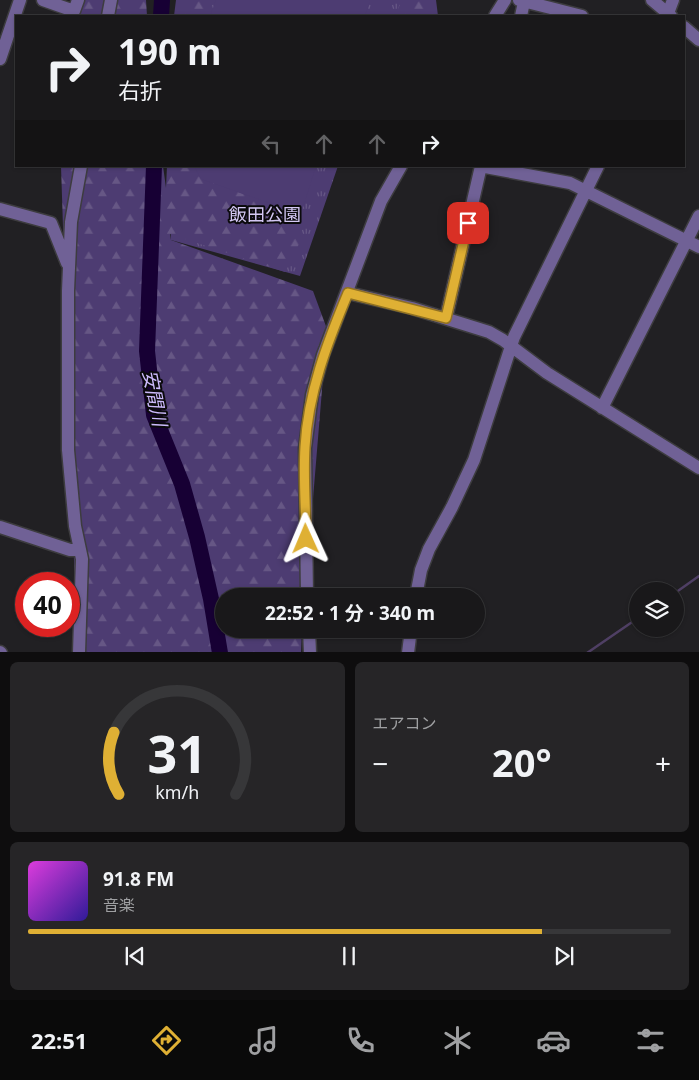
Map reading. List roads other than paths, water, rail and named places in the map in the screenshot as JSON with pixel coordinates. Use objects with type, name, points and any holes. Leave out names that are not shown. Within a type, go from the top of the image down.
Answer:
[{"type":"street","points":[[0,59],[20,0]]},
{"type":"street","points":[[43,0],[74,11],[78,0]]},
{"type":"street","points":[[108,15],[111,0]]},
{"type":"street","points":[[496,15],[505,0]]},
{"type":"street","points":[[652,0],[669,15],[673,0]]},
{"type":"street","points":[[521,15],[522,1],[578,15]]},
{"type":"street","points":[[685,28],[699,40]]},
{"type":"street","points":[[79,652],[82,559],[75,526],[68,450],[68,268],[71,222],[81,167]]},
{"type":"street","points":[[307,588],[305,448],[312,395],[323,356],[381,201],[400,167]]},
{"type":"street","points":[[446,318],[480,167]]},
{"type":"street","points":[[485,167],[570,183],[699,247]]},
{"type":"street","points":[[418,588],[421,570],[429,549],[452,507],[474,460],[510,346],[598,167]]},
{"type":"street","points":[[0,209],[51,223],[68,268]]},
{"type":"street","points":[[602,408],[699,216]]},
{"type":"street","points":[[348,293],[446,318],[489,332],[547,373],[699,467]]},
{"type":"street","points":[[0,527],[70,550],[80,550]]},
{"type":"street","points":[[309,638],[310,652]]},
{"type":"street","points":[[408,652],[410,638]]},
{"type":"waterway","name":"安間川","points":[[161,15],[162,0]]},
{"type":"waterway","name":"安間川","points":[[154,167],[147,351],[154,415],[182,484],[197,537],[211,599],[220,652]]},
{"type":"waterway","points":[[684,587],[699,576]]},
{"type":"waterway","points":[[588,652],[629,624]]},
{"type":"park label","name":"飯田公園","points":[[265,215]]}]
